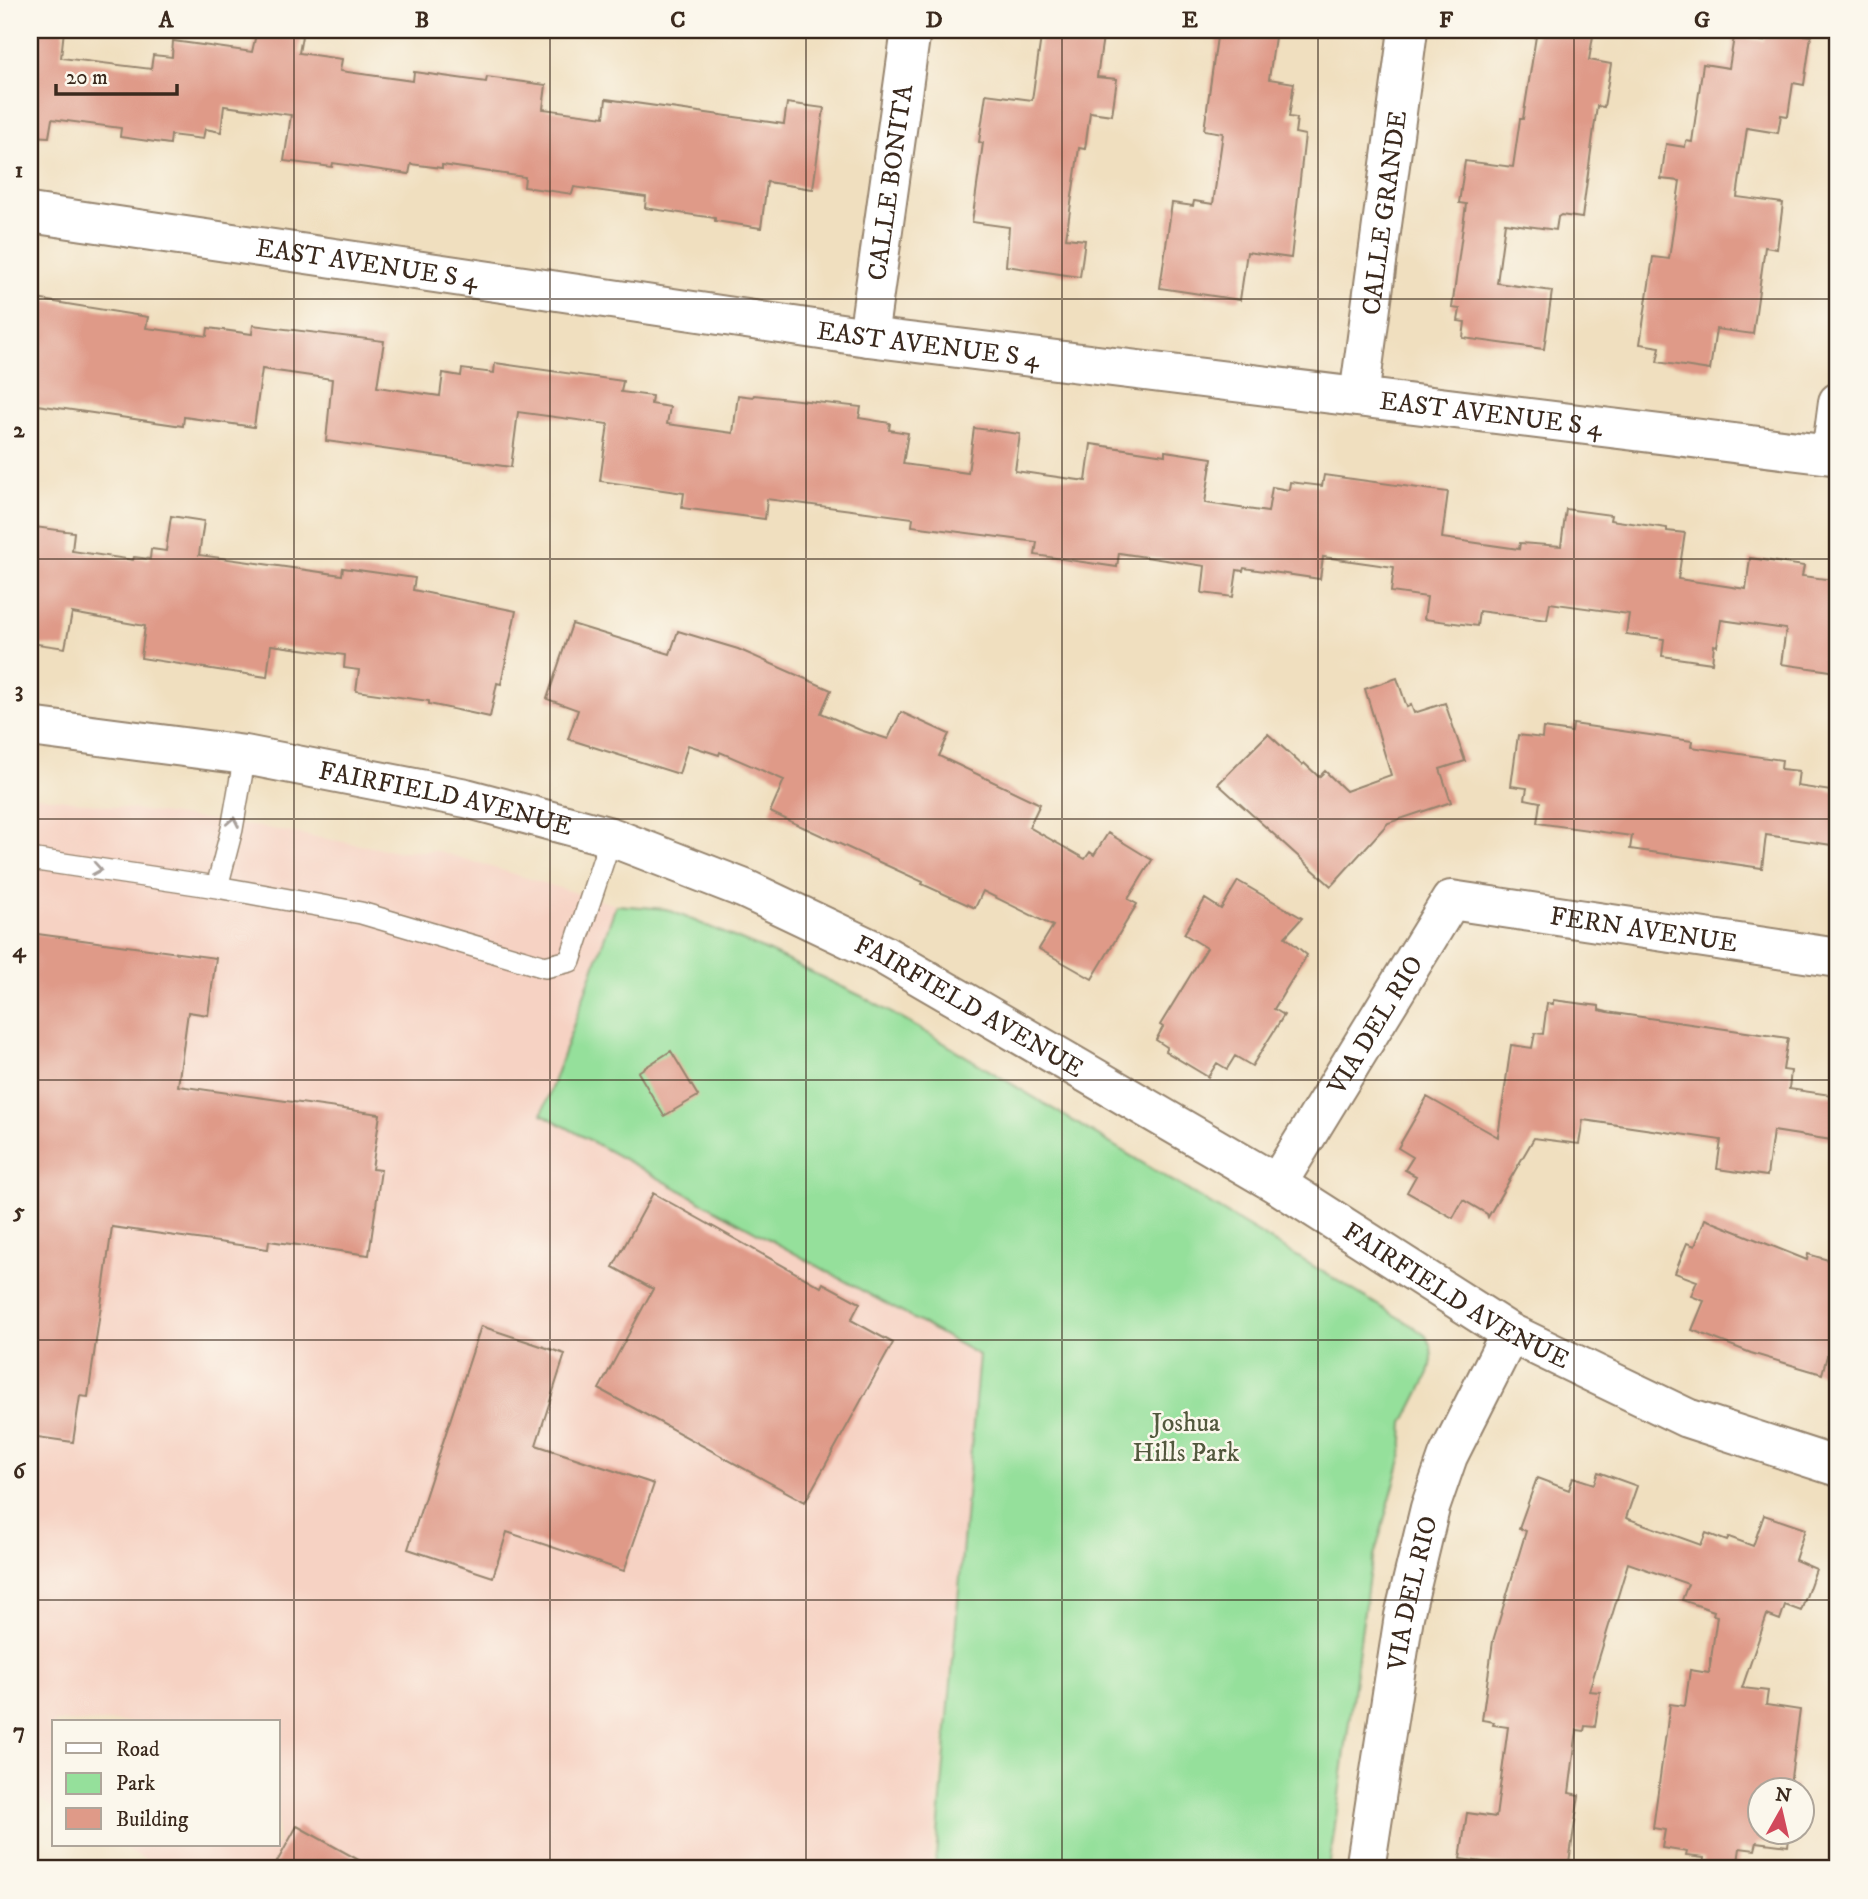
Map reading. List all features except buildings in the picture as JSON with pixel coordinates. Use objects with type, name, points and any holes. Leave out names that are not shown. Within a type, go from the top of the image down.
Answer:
[{"type":"street","name":"CALLE BONITA","points":[[868,337],[911,30]]},
{"type":"street","name":"CALLE GRANDE","points":[[1359,397],[1408,30]]},
{"type":"street","name":"EAST AVENUE S 4","points":[[30,213],[868,337],[1831,455],[1838,402]]},
{"type":"street","name":"FAIRFIELD AVENUE","points":[[30,727],[244,755],[466,798],[611,837],[744,889],[882,954],[1277,1185],[1510,1333],[1686,1418],[1838,1467]]},
{"type":"street","name":"VIA DEL RIO","points":[[1277,1185],[1451,900]]},
{"type":"street","name":"FERN AVENUE","points":[[1451,900],[1838,958]]},
{"type":"street","name":"VIA DEL RIO","points":[[1365,1869],[1404,1616],[1430,1508],[1448,1456],[1510,1333]]},
{"type":"lane","points":[[217,887],[232,829],[244,755]]},
{"type":"lane","points":[[30,859],[217,887],[361,913],[545,967],[570,961],[611,837]]},
{"type":"shaded area","points":[[30,795],[266,828],[394,851],[438,851],[616,905],[542,1114],[980,1355],[931,1869],[163,1869],[121,1846],[280,1846],[280,1720],[52,1720],[52,1807],[30,1794]]},
{"type":"green space","name":"Joshua Hills Park","points":[[616,905],[666,909],[765,950],[861,996],[929,1034],[1426,1336],[1431,1347],[1429,1374],[1404,1423],[1402,1456],[1369,1575],[1329,1869],[935,1869],[979,1355],[542,1114]]}]
